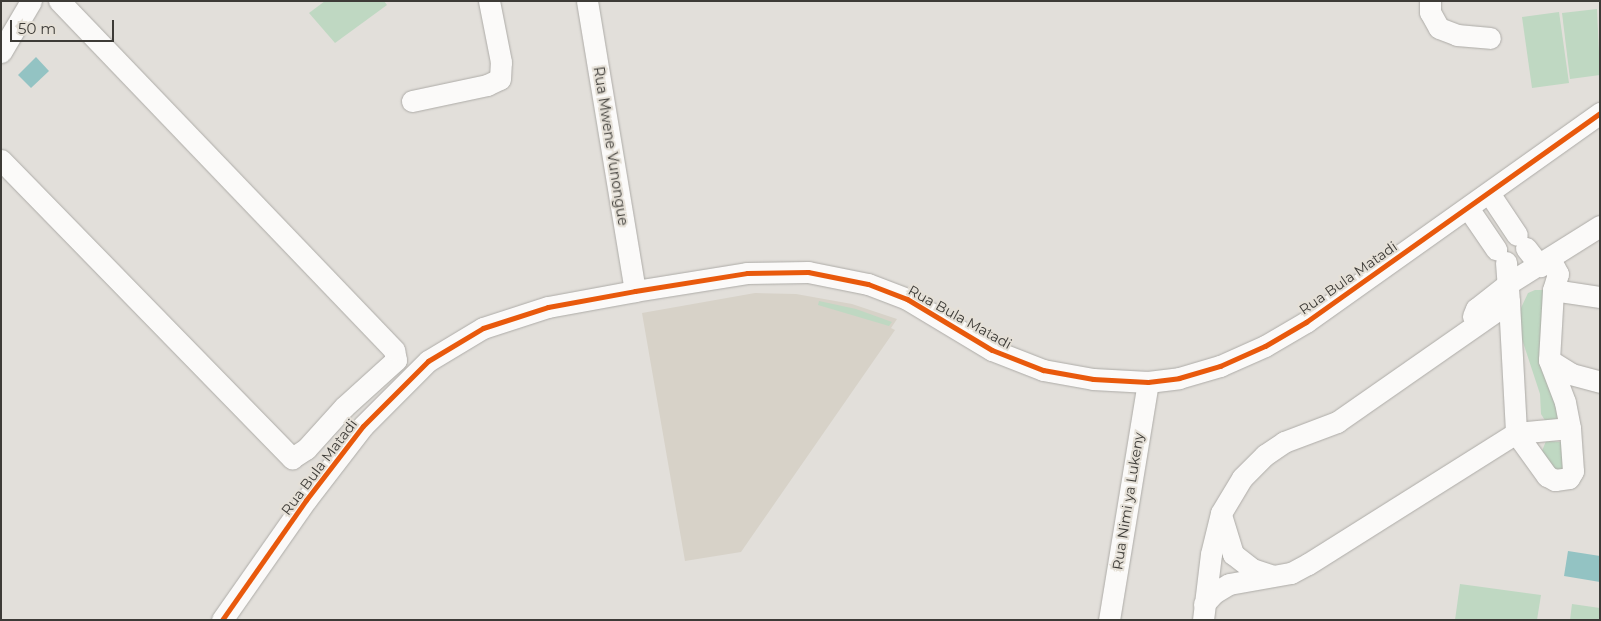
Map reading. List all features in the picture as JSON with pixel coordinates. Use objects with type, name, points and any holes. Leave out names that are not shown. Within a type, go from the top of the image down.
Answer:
[{"type":"street","points":[[1,52],[31,1]]},
{"type":"street","points":[[1,160],[288,456],[299,455],[348,404],[393,364],[397,355],[394,350],[59,1]]},
{"type":"street","points":[[412,101],[487,85],[500,79],[501,62],[489,1]]},
{"type":"street","name":"Rua Mwene Vunongue","points":[[587,1],[635,290]]},
{"type":"street","points":[[1430,1],[1430,12],[1439,28],[1457,35],[1490,38]]},
{"type":"street","name":"Rua Bula Matadi","points":[[222,620],[306,500],[367,422],[428,361],[483,328],[548,307],[635,290],[746,273],[808,272],[868,284],[907,299],[992,350],[1043,370],[1093,379],[1148,382],[1180,378],[1220,366],[1265,346],[1306,322],[1600,113]]},
{"type":"street","points":[[1468,208],[1501,256],[1509,293],[1516,433],[1547,476],[1555,480],[1569,478],[1573,471],[1570,428],[1565,402],[1550,360],[1554,290],[1558,274],[1522,241],[1489,193]]},
{"type":"street","points":[[1204,612],[1221,514],[1242,478],[1265,455],[1284,442],[1337,422],[1476,326],[1473,312],[1509,293],[1545,262],[1600,226]]},
{"type":"street","points":[[1554,290],[1600,297]]},
{"type":"street","points":[[1550,360],[1593,381],[1570,428]]},
{"type":"street","name":"Rua Nimi ya Lukeny","points":[[1109,620],[1148,382]]},
{"type":"street","points":[[348,404],[367,422]]},
{"type":"street","points":[[1204,612],[1214,592],[1230,584],[1291,573],[1516,433],[1570,428]]},
{"type":"street","points":[[1221,514],[1225,537],[1233,554],[1252,569],[1274,575]]},
{"type":"shaded area","points":[[755,293],[796,294],[852,304],[897,319],[891,328],[895,330],[741,552],[685,561],[642,313]]},
{"type":"green space","points":[[325,1],[384,1],[387,5],[335,43],[309,13]]},
{"type":"green space","points":[[1597,9],[1600,75],[1570,79],[1562,13]]},
{"type":"green space","points":[[1559,12],[1569,83],[1532,88],[1522,17]]},
{"type":"green space","points":[[1535,290],[1543,290],[1551,315],[1573,413],[1546,422],[1541,414],[1540,394],[1519,330],[1520,310],[1528,293]]},
{"type":"green space","points":[[819,301],[856,309],[892,322],[889,326],[818,305]]},
{"type":"green space","points":[[1546,441],[1562,442],[1569,470],[1559,474],[1542,451]]},
{"type":"green space","points":[[1460,584],[1541,595],[1537,620],[1455,620]]},
{"type":"green space","points":[[1572,604],[1600,608],[1600,620],[1570,620]]},
{"type":"water","points":[[36,57],[49,71],[31,88],[18,75]]},
{"type":"water","points":[[1568,551],[1600,556],[1600,582],[1564,576]]},
{"type":"cycle path","points":[[222,620],[306,500],[363,426],[428,361],[483,328],[548,307],[635,291],[747,273],[808,272],[868,284],[907,299],[992,350],[1043,370],[1093,379],[1148,382],[1179,378],[1220,366],[1265,346],[1306,322],[1600,113]]}]
